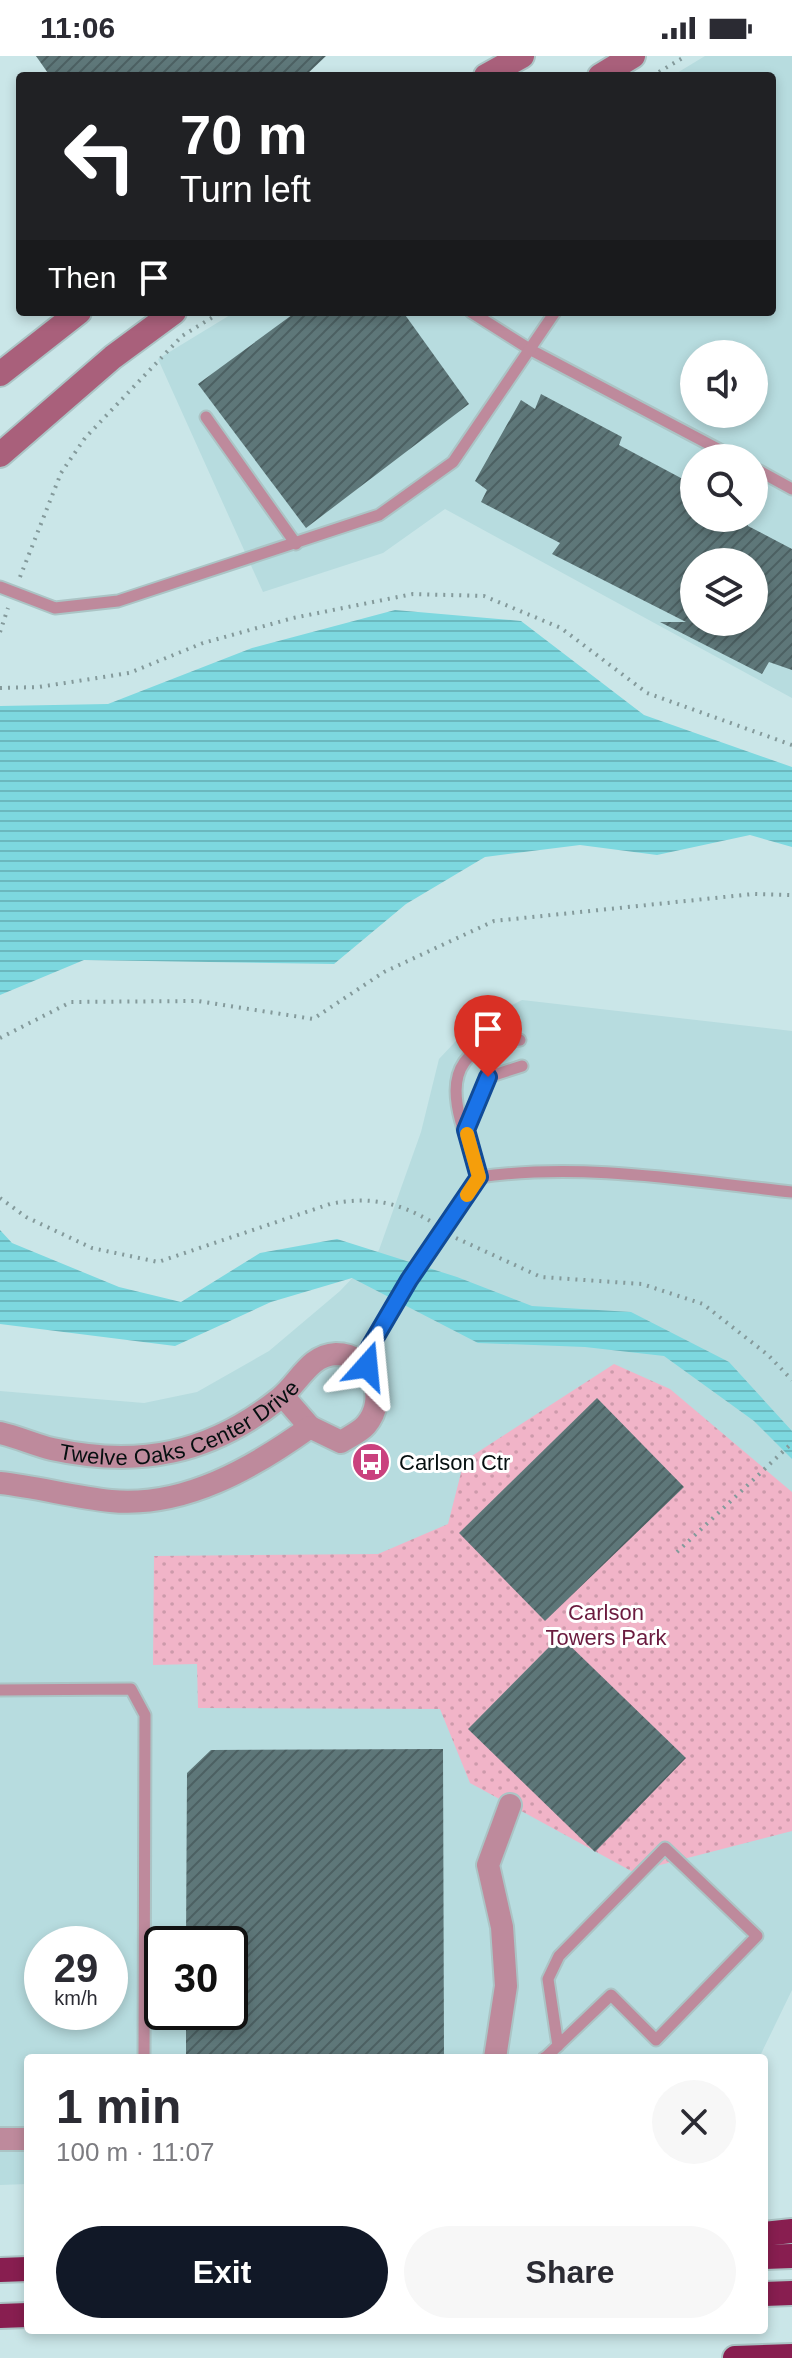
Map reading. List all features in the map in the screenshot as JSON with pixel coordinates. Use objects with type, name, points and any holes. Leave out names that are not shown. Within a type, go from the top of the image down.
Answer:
[{"type":"highway","points":[[768,2234],[792,2231]]},
{"type":"highway","points":[[768,2257],[792,2256]]},
{"type":"highway","points":[[0,2270],[24,2269]]},
{"type":"highway","points":[[768,2294],[792,2293]]},
{"type":"highway","points":[[0,2316],[24,2315]]},
{"type":"highway","points":[[735,2358],[792,2356]]},
{"type":"main road","points":[[493,72],[522,56]]},
{"type":"main road","points":[[607,72],[633,56]]},
{"type":"main road","points":[[0,374],[74,316]]},
{"type":"main road","points":[[0,455],[104,365],[169,316]]},
{"type":"street","name":"Twelve Oaks Center Drive","points":[[0,1433],[100,1457],[141,1458],[181,1451],[218,1437],[283,1396],[312,1362],[333,1354],[352,1356],[361,1362]]},
{"type":"street","points":[[283,1396],[310,1427],[341,1442],[366,1425],[376,1407],[375,1384],[367,1366],[361,1362]]},
{"type":"street","name":"Twelve Oaks Center Drive","points":[[0,1483],[114,1502],[159,1497],[210,1486],[263,1460],[310,1427]]},
{"type":"street","points":[[496,2054],[506,1986],[502,1927],[488,1865],[510,1805]]},
{"type":"street","points":[[0,2139],[24,2139]]},
{"type":"lane","points":[[477,316],[531,350],[709,444]]},
{"type":"lane","points":[[0,587],[55,608],[118,601],[379,515],[453,462],[552,316]]},
{"type":"lane","points":[[206,417],[296,544]]},
{"type":"lane","points":[[768,476],[792,489]]},
{"type":"lane","points":[[479,1177],[456,1104],[454,1085],[459,1069],[489,1044],[520,1040]]},
{"type":"lane","points":[[466,1130],[488,1077],[522,1066]]},
{"type":"lane","points":[[361,1362],[479,1177],[512,1172],[634,1174],[792,1192]]},
{"type":"lane","points":[[0,1690],[131,1689],[145,1715],[144,2054]]},
{"type":"lane","points":[[549,2054],[558,2046],[611,1995],[656,2040],[757,1936],[665,1848],[559,1956],[548,1979],[558,2046]]},
{"type":"path","points":[[659,72],[686,56]]},
{"type":"path","points":[[0,632],[61,473],[85,438],[182,336],[214,316]]},
{"type":"path","points":[[0,688],[39,687],[129,673],[203,643],[293,618],[413,594],[484,596],[561,628],[647,693],[792,745]]},
{"type":"path","points":[[0,1038],[71,1002],[198,1001],[313,1019],[384,972],[494,921],[753,894],[792,895]]},
{"type":"path","points":[[677,1552],[792,1443]]},
{"type":"shaded area","points":[[705,56],[792,56],[792,698],[445,509],[383,553],[263,592],[158,359],[228,316],[776,316],[776,72],[679,72]]},
{"type":"shaded area","points":[[522,1000],[792,1031],[792,1990],[761,2054],[24,2054],[24,2184],[0,2185],[0,1391],[144,1403],[197,1392],[269,1351],[340,1291],[379,1250],[421,1132],[439,1059],[470,1026]]},
{"type":"green space","name":"Carlson Towers Park","points":[[614,1364],[670,1389],[792,1492],[792,1831],[633,1872],[470,1783],[440,1709],[198,1708],[197,1664],[153,1665],[154,1556],[378,1554],[448,1524],[464,1461]]},
{"type":"water","points":[[395,610],[521,621],[644,715],[792,767],[792,847],[750,835],[657,855],[580,845],[485,857],[406,904],[334,964],[84,960],[0,995],[0,706],[108,704],[252,648]]},
{"type":"water","points":[[0,1230],[12,1243],[119,1287],[181,1302],[260,1253],[337,1239],[457,1277],[532,1306],[631,1312],[729,1362],[792,1431],[792,1459],[754,1421],[664,1356],[585,1347],[478,1343],[352,1278],[271,1302],[175,1346],[0,1324]]},
{"type":"building","points":[[36,56],[326,56],[309,72],[47,72]]},
{"type":"building","points":[[291,316],[406,316],[469,404],[306,528],[198,384]]},
{"type":"building","points":[[541,394],[622,437],[619,445],[680,478],[680,532],[759,532],[792,549],[792,670],[769,662],[762,674],[687,636],[768,636],[768,548],[680,548],[680,619],[552,554],[560,543],[481,502],[487,490],[475,481],[521,400],[535,409]]},
{"type":"building","points":[[660,622],[680,622],[680,632]]},
{"type":"building","points":[[597,1398],[684,1487],[545,1621],[459,1533]]},
{"type":"building","points":[[560,1636],[686,1758],[595,1852],[468,1729]]},
{"type":"building","points":[[443,1749],[444,2054],[186,2054],[186,2030],[248,2030],[248,1926],[186,1926],[187,1773],[211,1750]]},
{"type":"slow traffic","points":[[467,1134],[479,1177],[467,1195]]},
{"type":"place","name":"Carlson Ctr","points":[[371,1462]]},
{"type":"route","points":[[367,1366],[361,1362],[409,1280],[479,1177],[466,1130],[477,1095],[488,1077]]}]
